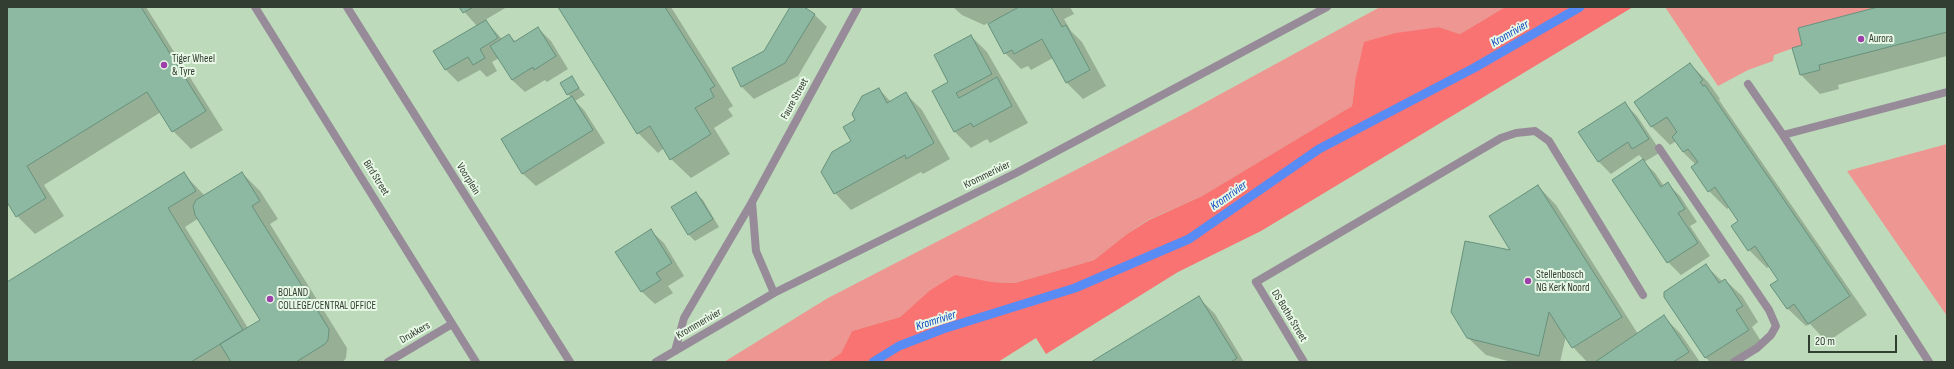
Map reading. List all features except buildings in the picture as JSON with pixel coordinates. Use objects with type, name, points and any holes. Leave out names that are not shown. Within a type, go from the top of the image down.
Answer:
[{"type":"street","name":"Bird Street","points":[[255,7],[476,362]]},
{"type":"street","name":"Voorplein","points":[[347,7],[570,362]]},
{"type":"street","name":"Faure Street","points":[[675,351],[684,318],[752,202],[858,7]]},
{"type":"street","name":"Krommerivier","points":[[656,362],[774,294],[843,257],[1016,173],[1327,7]]},
{"type":"street","points":[[1748,84],[1783,135],[1929,362]]},
{"type":"street","points":[[1783,135],[1947,92]]},
{"type":"street","name":"DS Botha Street","points":[[1304,362],[1256,282],[1502,138],[1516,133],[1535,131],[1549,141],[1643,295]]},
{"type":"street","points":[[1659,148],[1769,310],[1776,326],[1771,335],[1757,348],[1734,362]]},
{"type":"street","points":[[752,202],[756,251],[774,294]]},
{"type":"street","name":"Drukkers","points":[[388,362],[452,324]]},
{"type":"shaded area","points":[[1380,7],[1505,7],[1460,34],[1439,27],[1419,31],[1355,81],[1352,106],[1202,196],[1148,220],[1127,234],[1094,260],[1015,283],[991,282],[929,291],[900,317],[852,331],[841,353],[827,362],[724,362],[828,298],[1184,114]]},
{"type":"shaded area","points":[[1505,7],[1633,7],[1261,231],[1178,272],[1046,354],[1036,338],[998,362],[827,362],[841,353],[852,331],[900,317],[929,291],[955,275],[991,282],[1015,283],[1094,260],[1127,234],[1149,220],[1202,196],[1352,106],[1355,81],[1364,42],[1396,33],[1439,27],[1460,34]]},
{"type":"shaded area","points":[[1665,7],[1878,7],[1798,28],[1802,45],[1774,55],[1773,61],[1748,70],[1718,86]]},
{"type":"shaded area","points":[[1947,144],[1947,316],[1847,171]]},
{"type":"waterway","name":"Kromrivier","points":[[873,362],[899,346],[943,329],[1075,288],[1189,239],[1319,149],[1474,68],[1580,7]]},
{"type":"place","name":"Aurora","points":[[1861,39]]},
{"type":"place","name":"Tiger Wheel & Tyre","points":[[164,65]]},
{"type":"place","name":"Stellenbosch NG Kerk Noord","points":[[1528,281]]},
{"type":"place","name":"BOLAND COLLEGE/CENTRAL OFFICE","points":[[270,299]]}]
